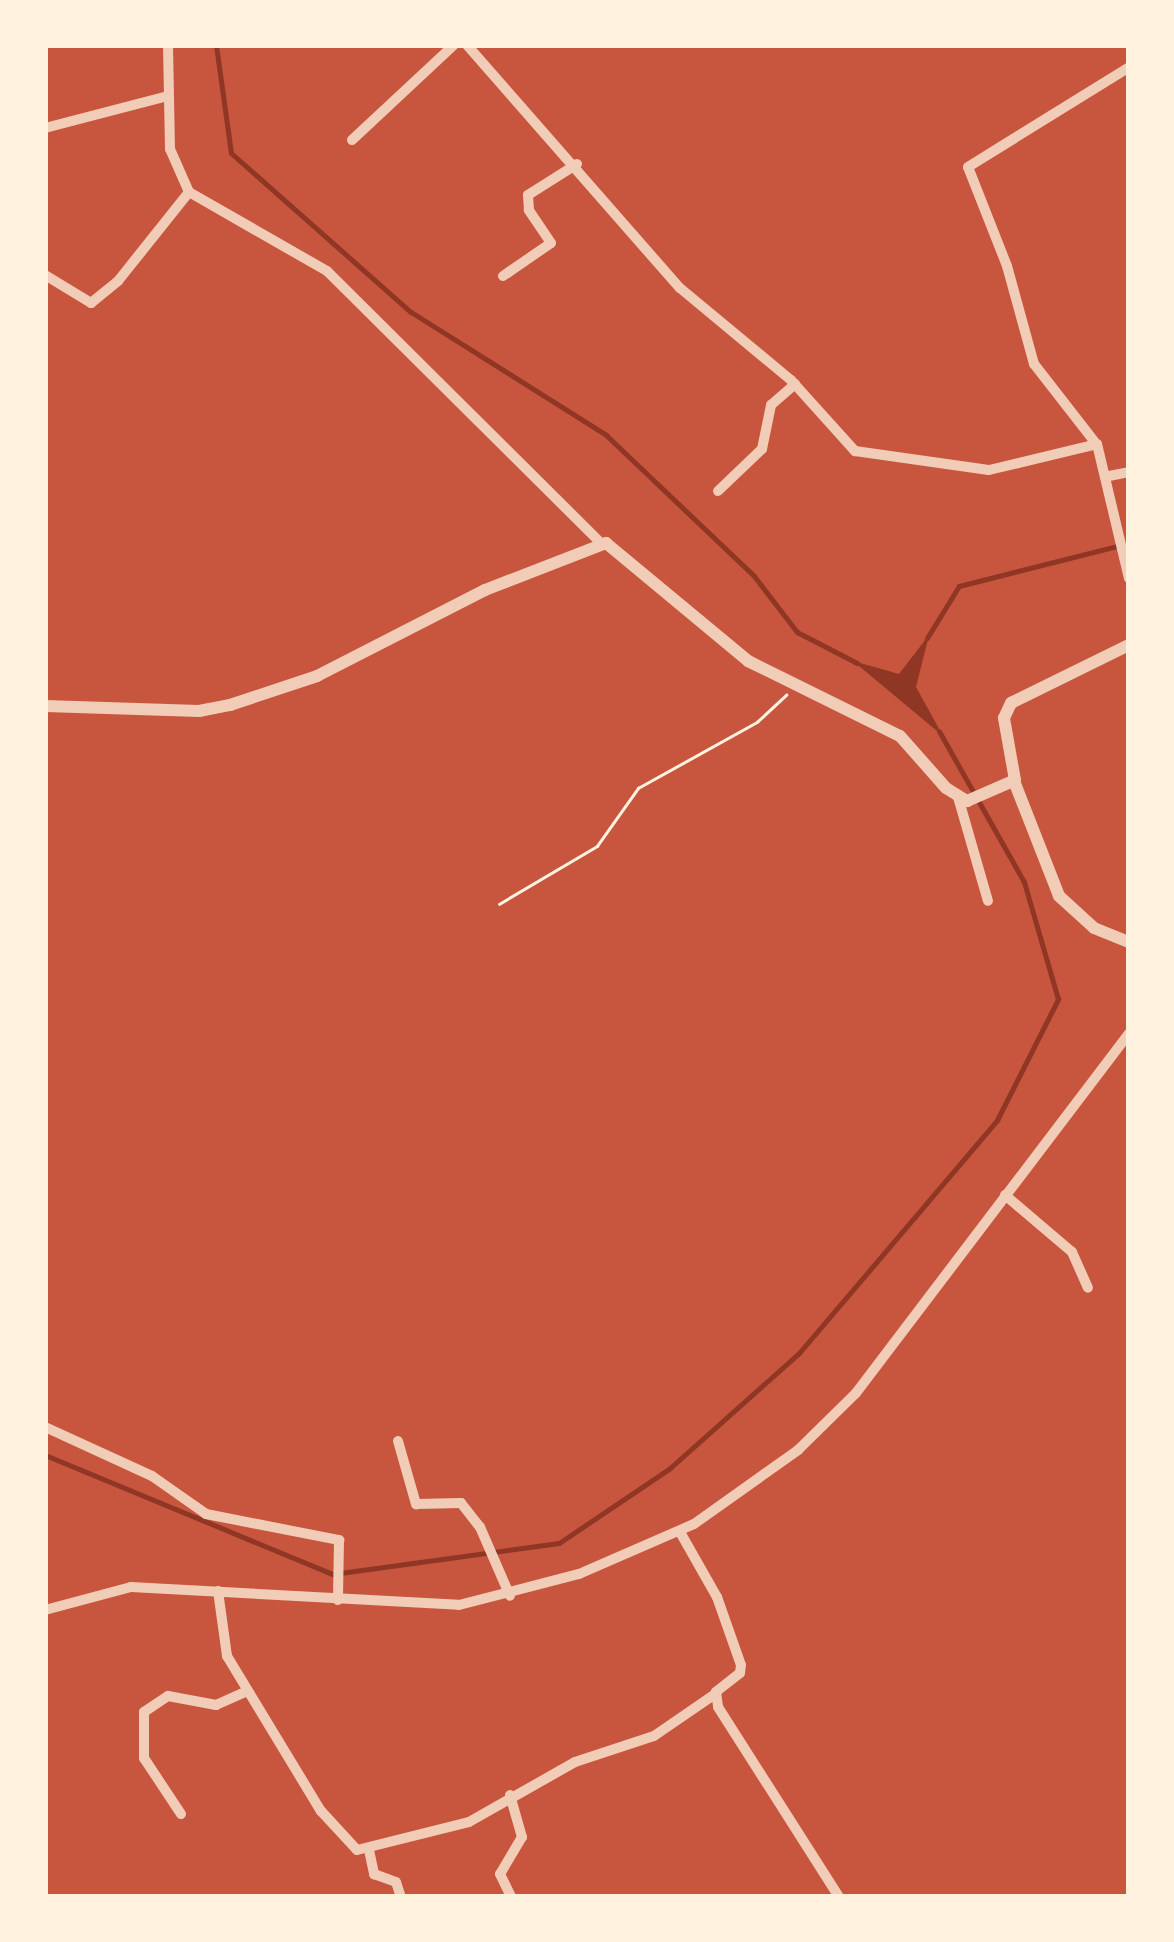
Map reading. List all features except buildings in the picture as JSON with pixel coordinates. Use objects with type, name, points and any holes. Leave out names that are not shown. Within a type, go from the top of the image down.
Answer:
[{"type":"street","points":[[168,45],[174,167],[189,192],[327,270],[602,544],[620,550],[732,650],[793,686],[900,736],[958,797],[988,901]]},
{"type":"street","points":[[352,140],[454,45]]},
{"type":"street","points":[[467,45],[578,164],[680,288],[796,384],[839,438],[862,453],[990,470],[1094,441]]},
{"type":"street","points":[[1129,67],[968,167],[1007,266],[1034,364],[1094,441],[1109,476],[1122,562],[1129,578]]},
{"type":"street","points":[[45,128],[168,96]]},
{"type":"street","points":[[503,276],[551,242],[529,210],[528,195],[578,164]]},
{"type":"street","points":[[45,275],[91,303],[118,281],[189,192]]},
{"type":"street","points":[[718,492],[762,449],[771,405],[796,384]]},
{"type":"street","points":[[1109,476],[1129,472]]},
{"type":"street","points":[[45,706],[200,711],[230,705],[317,676],[485,590],[602,544]]},
{"type":"street","points":[[1129,645],[1011,703],[1004,718],[1009,784],[1058,896],[1094,928],[1129,942]]},
{"type":"street","points":[[958,797],[974,799],[1009,784]]},
{"type":"street","points":[[45,1610],[122,1587],[339,1595],[441,1607],[508,1590],[680,1532],[734,1500],[834,1417],[943,1285],[1004,1196],[1129,1033]]},
{"type":"street","points":[[1004,1196],[1072,1252],[1088,1288]]},
{"type":"street","points":[[45,1428],[152,1476],[206,1514],[336,1539],[343,1552],[339,1595]]},
{"type":"street","points":[[398,1441],[416,1504],[457,1500],[489,1544],[508,1590]]},
{"type":"street","points":[[218,1592],[223,1645],[248,1691],[325,1816],[349,1846],[368,1850],[464,1824],[575,1762],[647,1740],[715,1694],[741,1665],[717,1597],[680,1532]]},
{"type":"street","points":[[182,1814],[146,1763],[144,1712],[168,1696],[212,1705],[248,1691]]},
{"type":"street","points":[[715,1694],[838,1897]]},
{"type":"street","points":[[510,1795],[522,1837],[500,1874],[511,1897]]},
{"type":"street","points":[[368,1850],[374,1874],[396,1882],[400,1897]]},
{"type":"path","points":[[499,904],[591,851],[638,788],[757,722],[793,686]]},
{"type":"shaded area","points":[[929,635],[916,687],[943,736],[853,661],[899,674]]},
{"type":"waterway","points":[[216,45],[231,153],[411,312],[606,435],[754,576],[797,632],[857,663]]},
{"type":"waterway","points":[[927,638],[959,586],[1129,543]]},
{"type":"waterway","points":[[45,1455],[333,1574],[559,1543],[670,1468],[799,1353],[997,1120],[1058,999],[1024,882],[939,731]]}]
